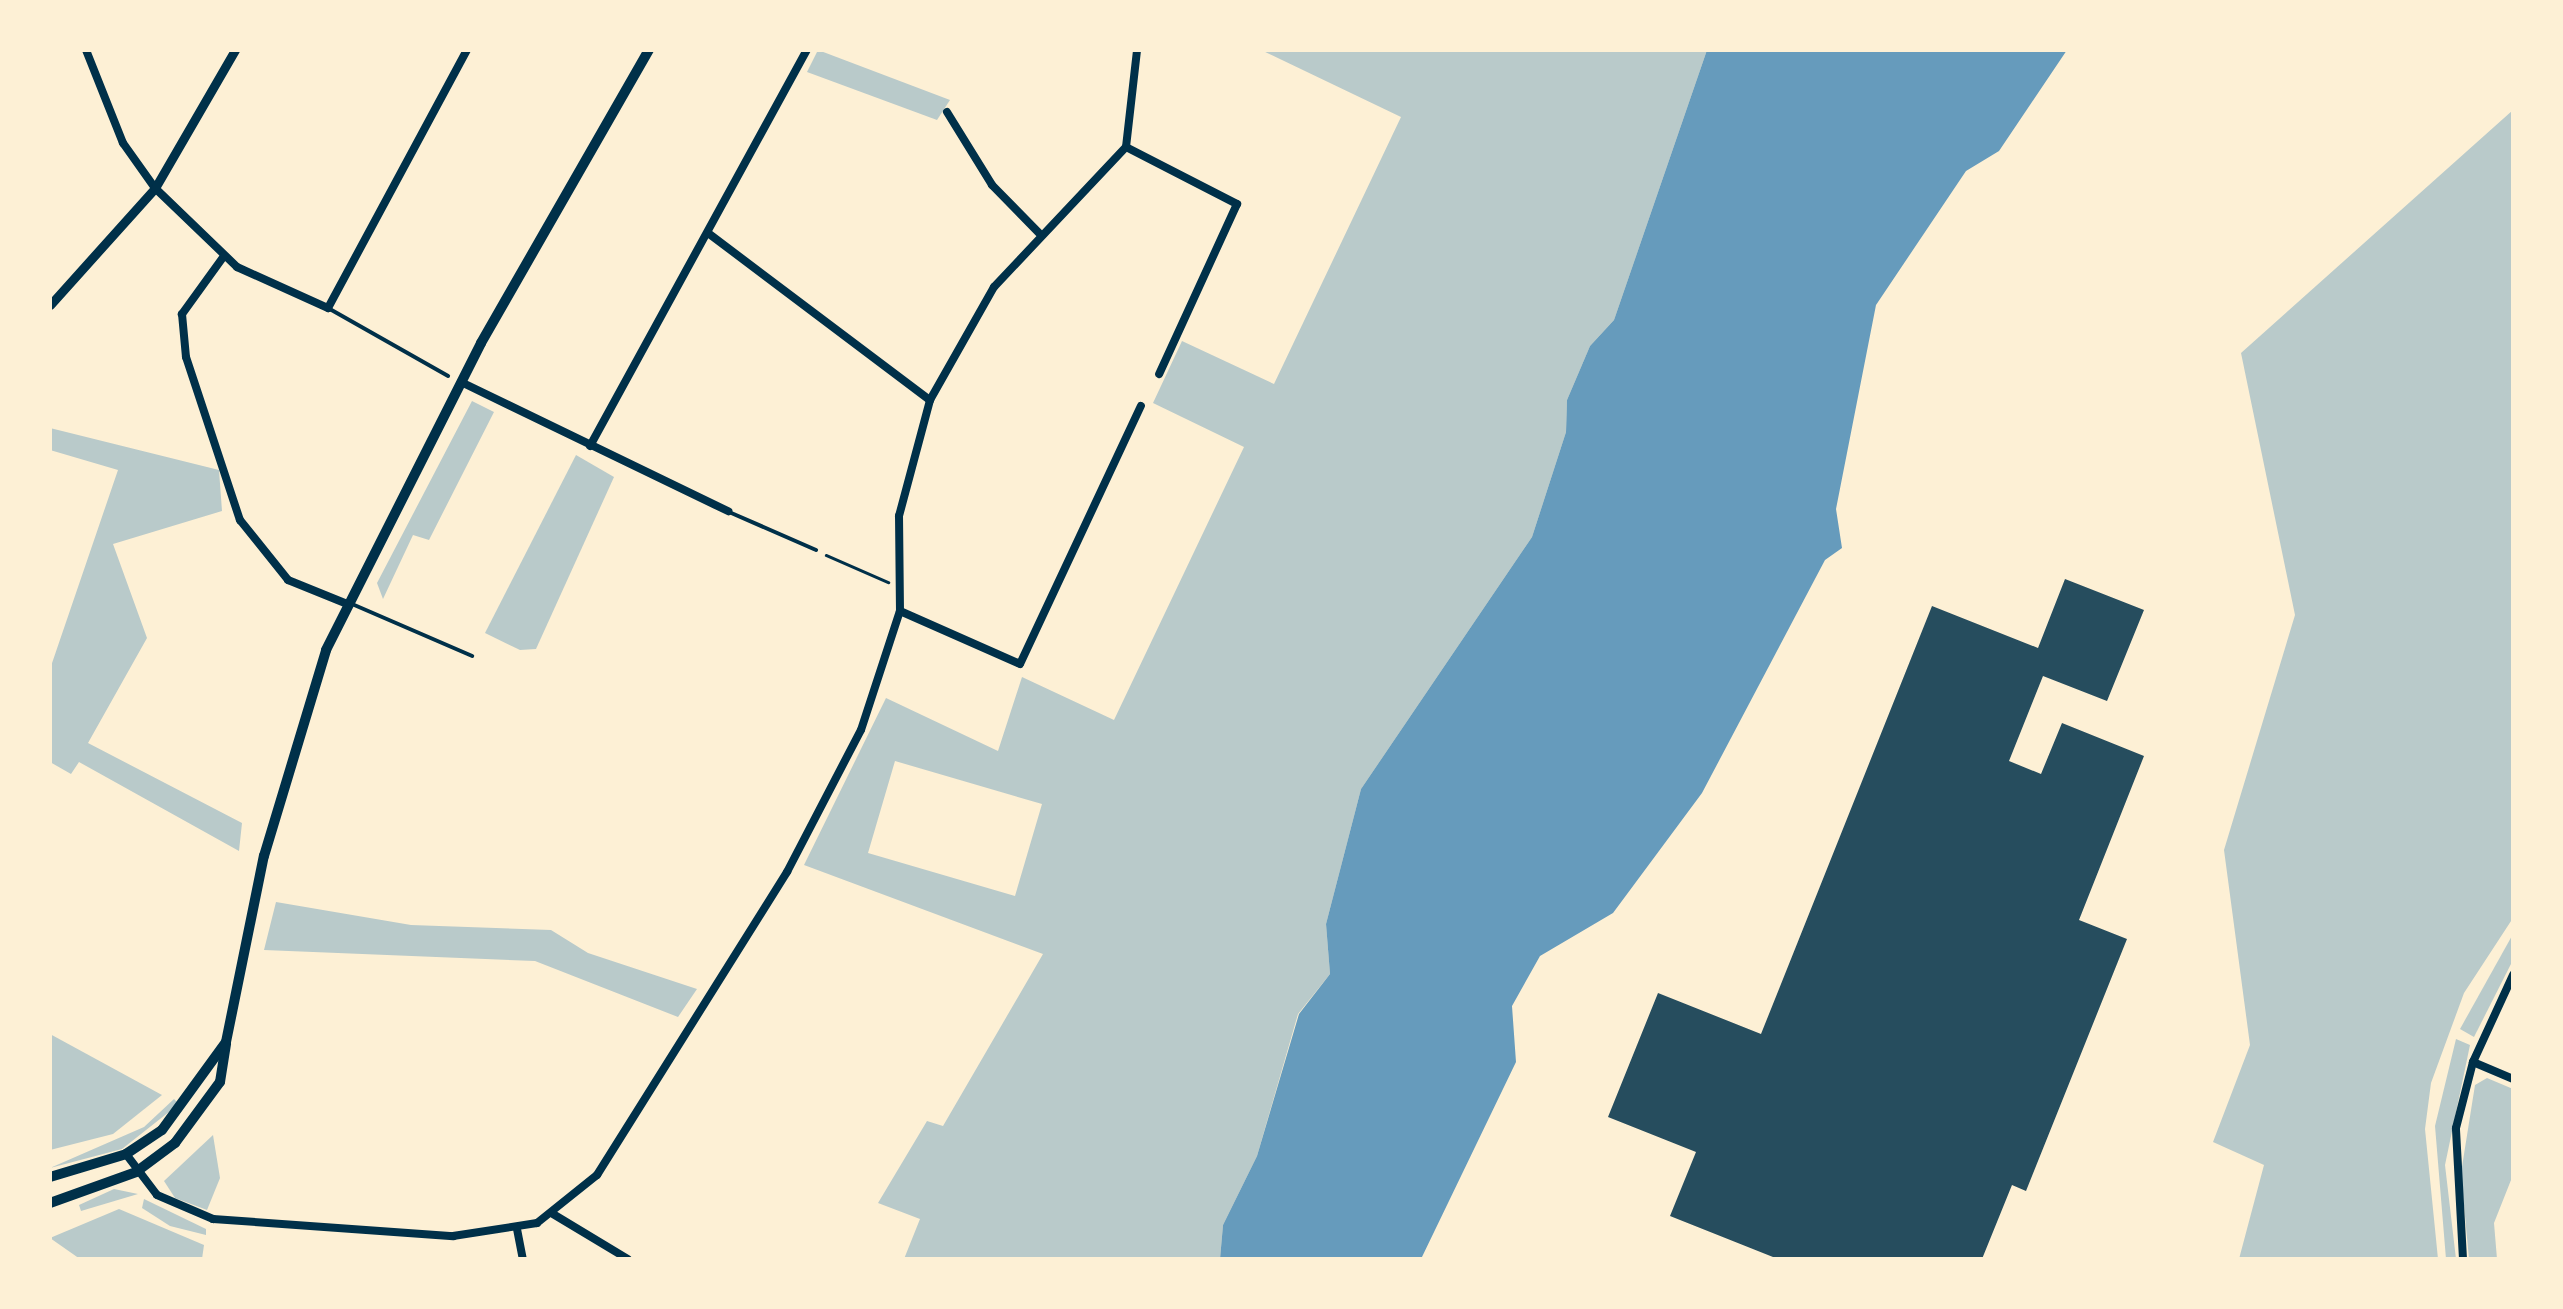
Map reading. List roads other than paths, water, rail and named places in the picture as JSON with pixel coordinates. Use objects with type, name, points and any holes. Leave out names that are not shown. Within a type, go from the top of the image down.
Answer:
[{"type":"main road","points":[[50,1203],[136,1172],[209,1102],[299,723],[347,604],[460,382],[649,50]]},
{"type":"main road","points":[[50,1178],[126,1154],[182,1110],[226,1042]]},
{"type":"street","points":[[86,50],[123,143],[155,188],[224,256],[328,308],[467,50]]},
{"type":"street","points":[[50,305],[155,188],[235,50]]},
{"type":"street","points":[[590,446],[807,50]]},
{"type":"street","points":[[126,1154],[136,1172],[170,1204],[213,1219],[453,1236],[518,1230],[554,1214],[597,1175],[787,872],[886,672],[900,612],[894,585],[905,480],[930,400],[987,298],[1039,233],[1099,186],[1126,148],[1137,50]]},
{"type":"street","points":[[947,112],[992,185],[1039,233]]},
{"type":"street","points":[[1126,148],[1237,204],[1159,374]]},
{"type":"street","points":[[708,233],[930,400]]},
{"type":"street","points":[[224,256],[182,314],[186,357],[240,520],[288,580],[347,604]]},
{"type":"street","points":[[460,382],[728,512]]},
{"type":"street","points":[[900,612],[1020,664],[1142,406]]},
{"type":"street","points":[[2463,1259],[2453,1164],[2472,1062],[2513,975]]},
{"type":"street","points":[[2472,1062],[2513,1080]]},
{"type":"street","points":[[554,1214],[628,1259]]},
{"type":"street","points":[[518,1230],[523,1259]]},
{"type":"lane","points":[[328,308],[448,376]]},
{"type":"lane","points":[[728,512],[816,550]]},
{"type":"lane","points":[[347,604],[381,610],[472,656]]},
{"type":"water","points":[[1707,50],[2067,50],[1999,151],[1966,171],[1876,305],[1836,509],[1842,548],[1825,560],[1702,793],[1613,913],[1540,956],[1512,1006],[1516,1062],[1421,1259],[1220,1259],[1223,1225],[1257,1156],[1299,1014],[1330,974],[1326,924],[1361,789],[1532,537],[1566,432],[1567,400],[1590,346],[1614,320]]}]
